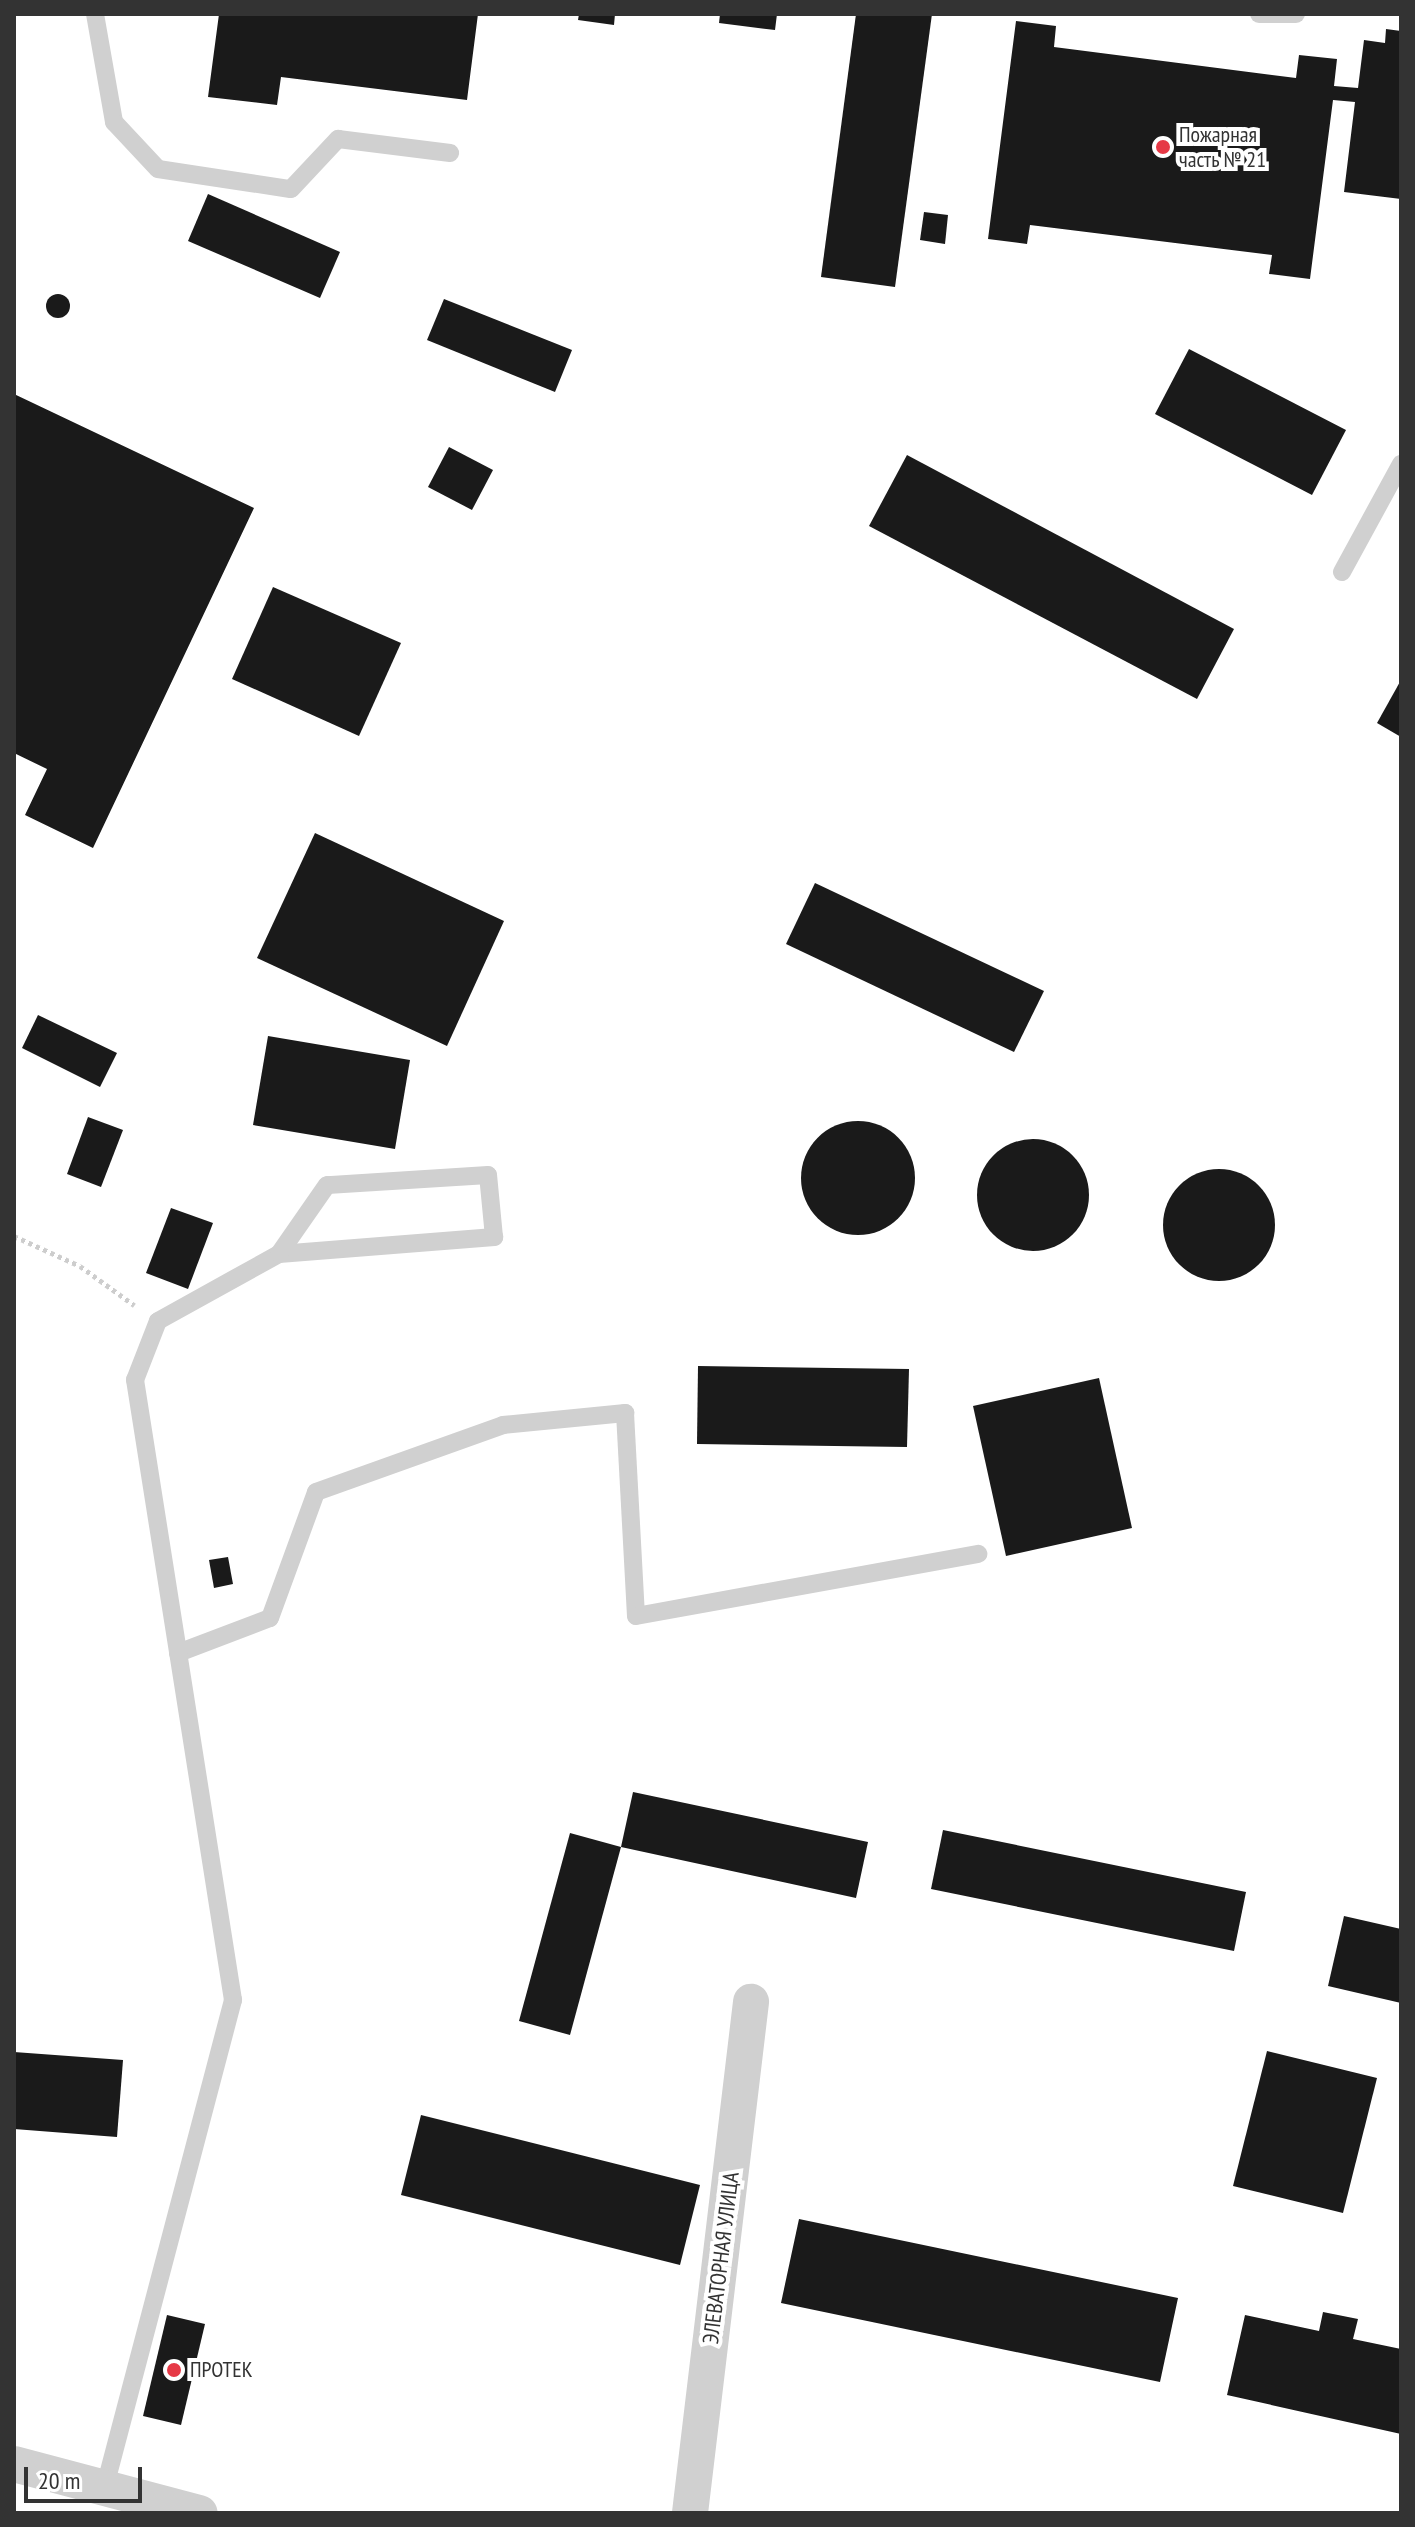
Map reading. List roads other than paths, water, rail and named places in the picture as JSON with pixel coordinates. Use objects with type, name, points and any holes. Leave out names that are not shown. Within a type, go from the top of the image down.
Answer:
[{"type":"street","name":"ЭЛЕВАТОРНАЯ УЛИЦА","points":[[690,2513],[751,2002]]},
{"type":"street","points":[[14,2464],[200,2513]]},
{"type":"lane","points":[[95,14],[114,122],[158,169],[291,189],[338,139],[450,153]]},
{"type":"lane","points":[[1259,14],[1296,14]]},
{"type":"lane","points":[[1342,572],[1401,464]]},
{"type":"lane","points":[[104,2490],[233,2000],[135,1380],[158,1321],[279,1254],[494,1237],[488,1175],[327,1185],[279,1254]]},
{"type":"lane","points":[[178,1653],[270,1618],[316,1492],[503,1425],[625,1413],[636,1616],[978,1554]]},
{"type":"place","name":"Пожарная часть № 21","points":[[1163,147]]},
{"type":"place","name":"ПРОТЕК","points":[[174,2370]]}]
